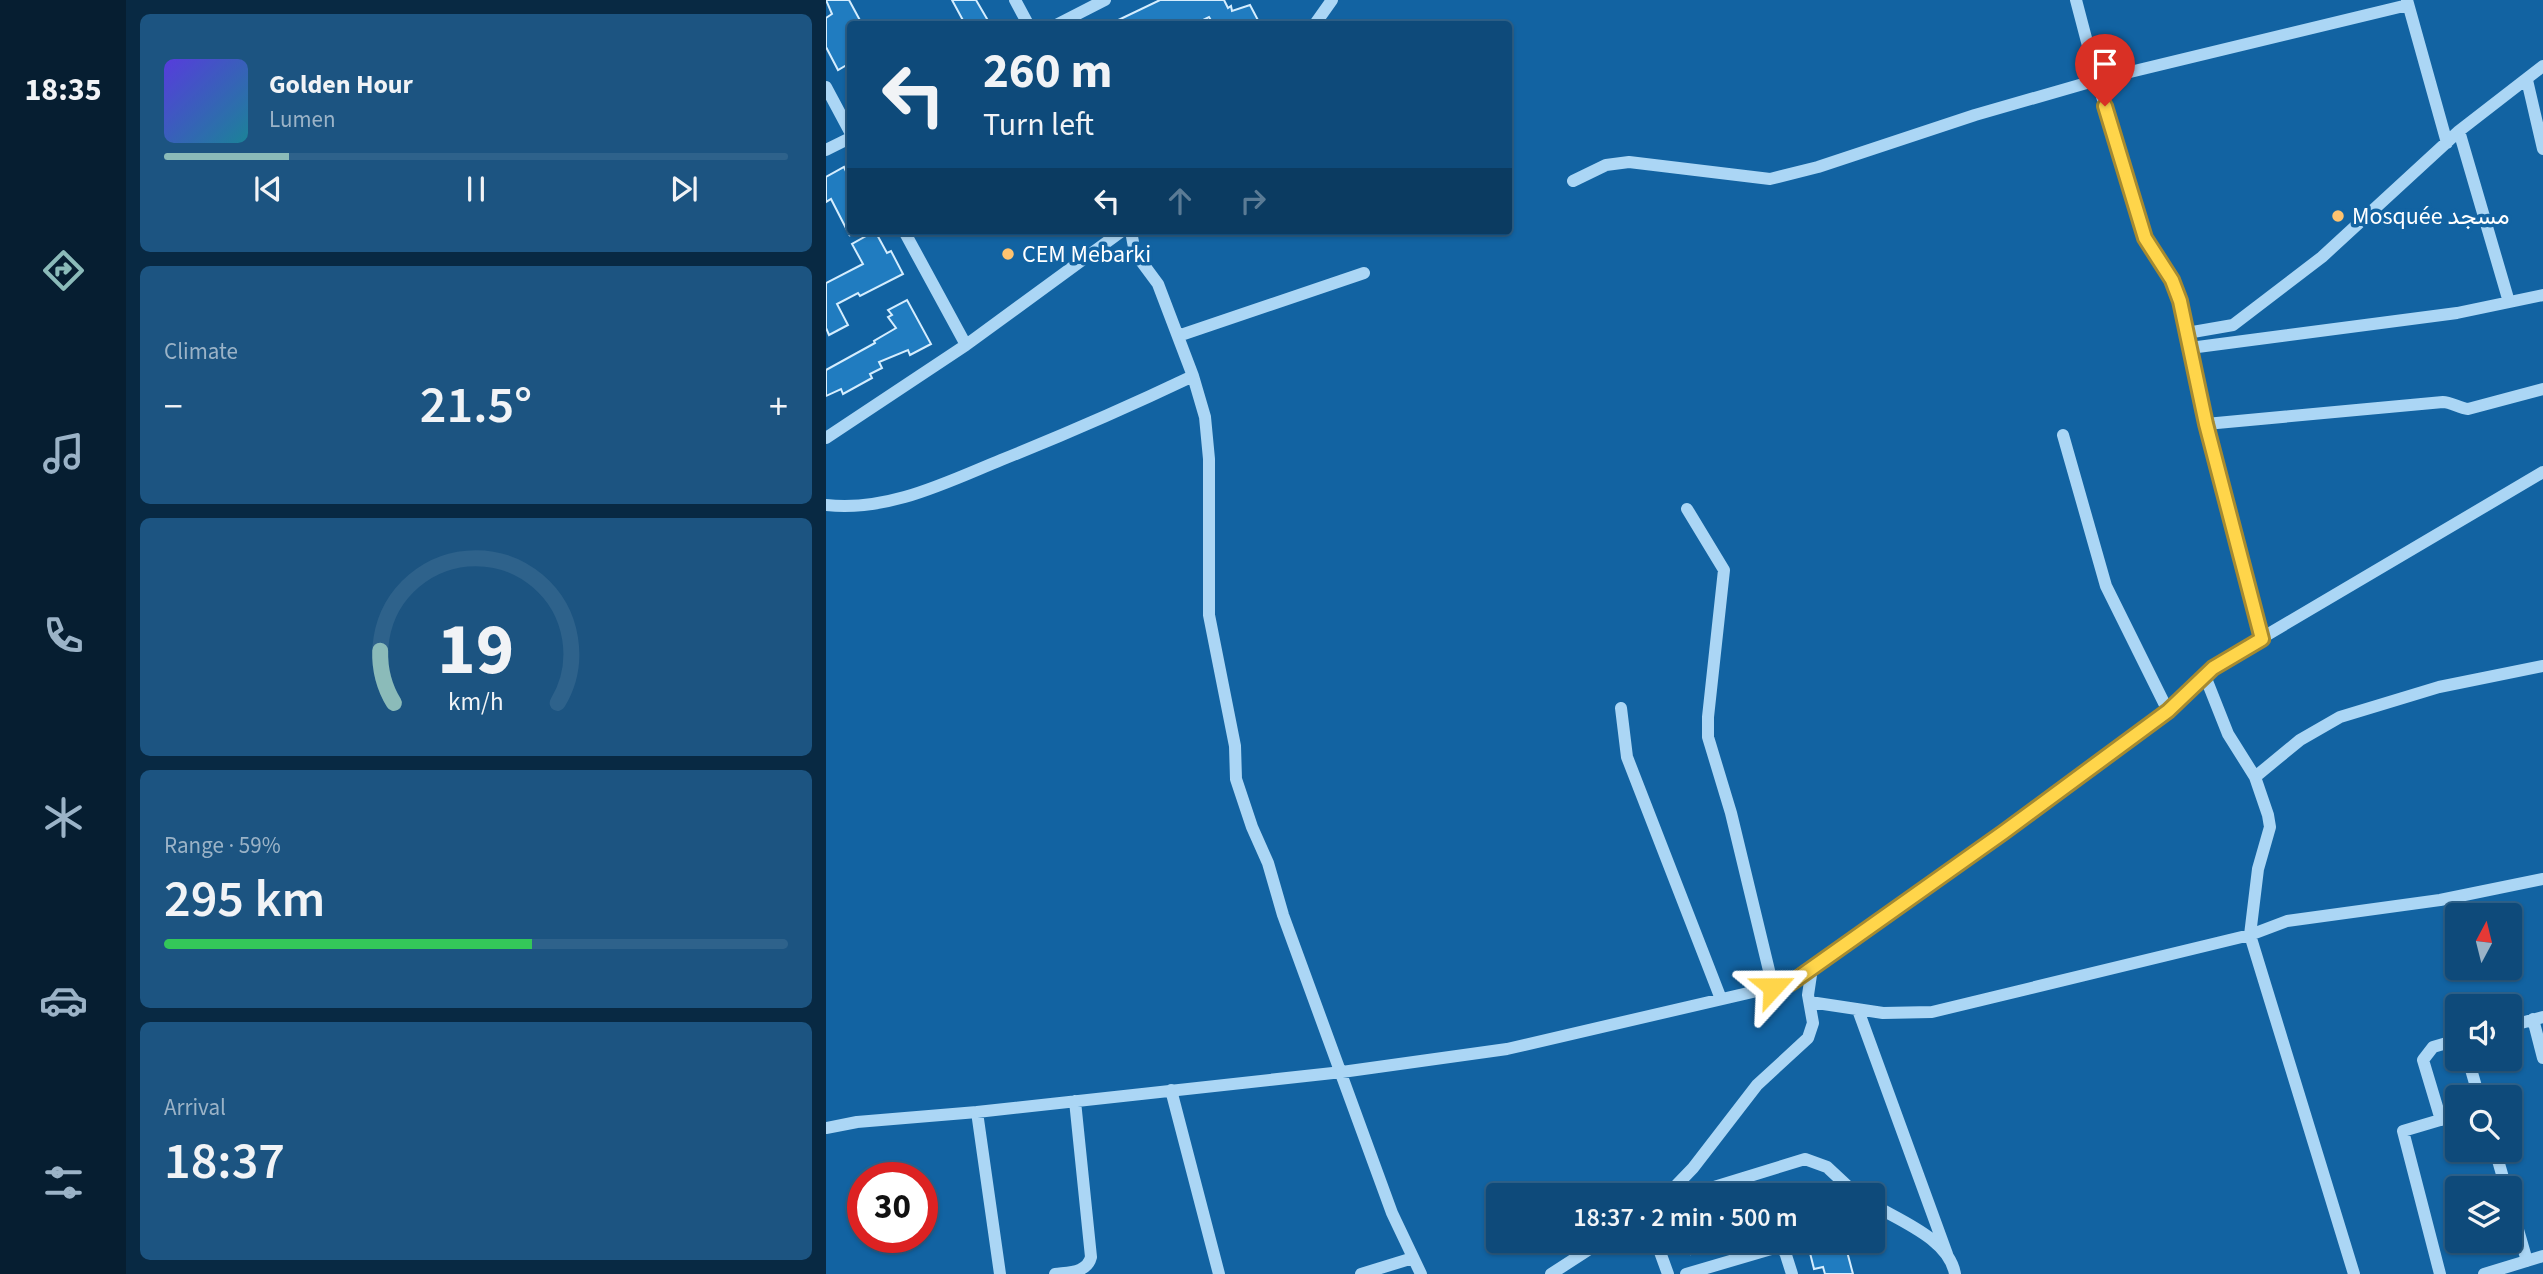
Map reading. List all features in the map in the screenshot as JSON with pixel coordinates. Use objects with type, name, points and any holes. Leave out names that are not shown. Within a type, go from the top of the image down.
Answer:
[{"type":"street","points":[[1015,0],[1026,21]]},
{"type":"street","points":[[1064,21],[1105,0]]},
{"type":"street","points":[[1317,21],[1332,0]]},
{"type":"street","points":[[2076,0],[2097,80],[2145,238],[2172,280],[2180,301],[2206,424],[2262,639]]},
{"type":"street","points":[[1573,181],[1606,165],[1629,162],[1770,179],[1818,167],[1975,115],[2097,80],[2407,3],[2447,143]]},
{"type":"street","points":[[2187,333],[2233,326],[2322,257],[2459,131],[2543,66]]},
{"type":"street","points":[[2527,80],[2543,149]]},
{"type":"street","points":[[826,87],[847,129]]},
{"type":"street","points":[[2459,131],[2509,303]]},
{"type":"street","points":[[826,150],[847,137]]},
{"type":"street","points":[[906,235],[966,345]]},
{"type":"street","points":[[826,438],[966,345],[1117,235]]},
{"type":"street","points":[[1132,235],[1135,253],[1158,284],[1193,376],[1205,417],[1209,459],[1209,615],[1235,746],[1236,779],[1392,1213],[1421,1274]]},
{"type":"street","points":[[1178,337],[1364,274]]},
{"type":"street","points":[[2190,348],[2457,313],[2543,295]]},
{"type":"street","points":[[826,505],[868,506],[918,494],[1095,422],[1193,376]]},
{"type":"street","points":[[2206,424],[2442,402],[2468,409],[2543,389]]},
{"type":"street","points":[[2063,435],[2106,586],[2168,711]]},
{"type":"street","points":[[826,1128],[858,1122],[977,1112],[1342,1072],[1530,1046],[1791,983],[2004,832],[2168,711],[2221,662],[2543,472]]},
{"type":"street","points":[[1687,509],[1724,570],[1708,737],[1731,813],[1773,987]]},
{"type":"street","points":[[2255,777],[2300,740],[2340,717],[2439,687],[2543,666]]},
{"type":"street","points":[[2205,677],[2228,734],[2255,777],[2268,815],[2270,827],[2258,869],[2250,936],[2351,1273]]},
{"type":"street","points":[[1621,708],[1628,757],[1721,999]]},
{"type":"street","points":[[1791,983],[1809,999],[1858,1010],[1883,1013],[1932,1012],[2250,936],[2287,920],[2440,900],[2543,879]]},
{"type":"street","points":[[1679,1183],[1757,1085],[1808,1038],[1814,1023],[1809,999],[1812,968]]},
{"type":"street","points":[[1858,1010],[1947,1254]]},
{"type":"street","points":[[2538,1018],[2543,1058]]},
{"type":"street","points":[[2441,1120],[2423,1060],[2433,1047],[2445,1044]]},
{"type":"street","points":[[1171,1090],[1219,1274]]},
{"type":"street","points":[[1055,1274],[1082,1269],[1089,1264],[1091,1257],[1075,1101]]},
{"type":"street","points":[[977,1112],[1000,1274]]},
{"type":"street","points":[[2440,1274],[2403,1131],[2445,1119]]},
{"type":"street","points":[[1727,1183],[1805,1159],[1827,1167],[1844,1183]]},
{"type":"street","points":[[1885,1212],[1928,1238],[1947,1254],[1955,1274]]},
{"type":"street","points":[[2522,1244],[2527,1261]]},
{"type":"street","points":[[1686,1274],[1778,1247],[1785,1252],[1792,1274]]},
{"type":"street","points":[[1551,1274],[1583,1253]]},
{"type":"street","points":[[1660,1253],[1668,1274]]},
{"type":"street","points":[[2484,1274],[2543,1256]]},
{"type":"street","points":[[1361,1274],[1413,1258]]},
{"type":"building","points":[[826,0],[849,0],[860,21],[847,21],[847,65],[838,70],[826,47],[826,18],[832,14]]},
{"type":"building","points":[[952,0],[976,0],[988,21],[963,21]]},
{"type":"building","points":[[1160,0],[1224,0],[1228,8],[1231,6],[1232,11],[1250,5],[1258,21],[1211,21],[1209,17],[1201,21],[1116,21]]},
{"type":"building","points":[[844,167],[847,174],[847,230],[831,199],[826,202],[826,177]]},
{"type":"building","points":[[868,235],[877,235],[887,253],[891,251],[903,274],[860,296],[858,293],[837,304],[848,325],[829,335],[826,328],[826,283],[863,264],[852,244]]},
{"type":"building","points":[[907,300],[931,344],[910,355],[908,350],[879,362],[882,368],[870,374],[872,378],[843,394],[841,389],[826,396],[826,370],[896,328],[888,317],[892,315],[888,310]]},
{"type":"building","points":[[1810,1253],[1847,1253],[1853,1274],[1825,1274],[1823,1267],[1814,1269]]},
{"type":"place","name":"Mosquée مسجد","points":[[2338,216]]},
{"type":"place","name":"CEM Mebarki","points":[[1008,254]]},
{"type":"route","points":[[1773,987],[1791,983],[1983,847],[2168,711],[2221,662],[2262,639],[2206,424],[2180,301],[2172,280],[2145,238],[2105,106]]}]
